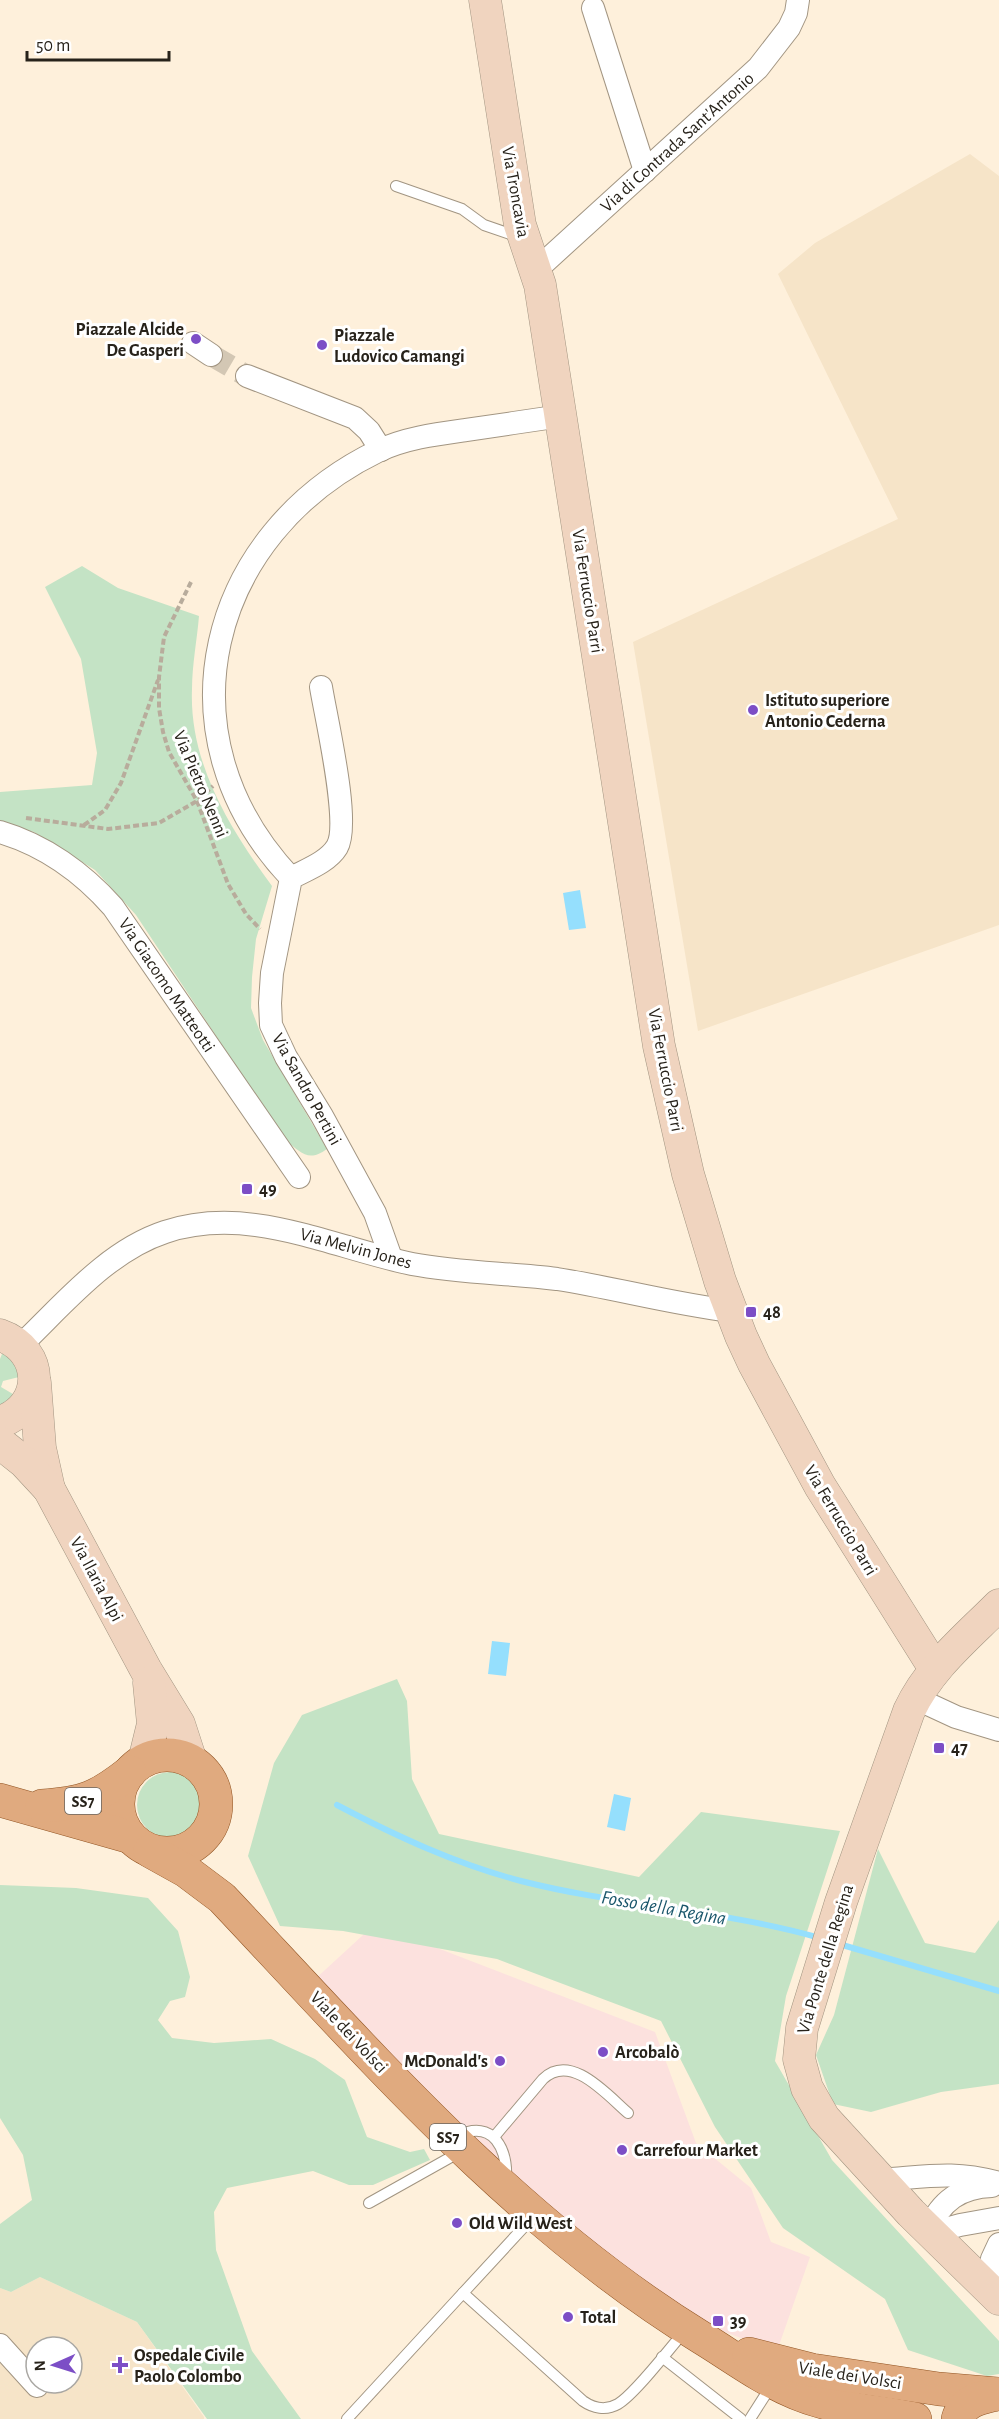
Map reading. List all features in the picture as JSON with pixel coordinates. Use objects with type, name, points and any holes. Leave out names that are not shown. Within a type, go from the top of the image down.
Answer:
[{"type":"main road","name":"SS7","points":[[191,1761],[176,1756],[160,1756],[137,1766],[123,1784],[118,1797],[119,1812],[123,1825],[140,1844],[167,1854],[184,1851],[198,1842],[210,1829]]},
{"type":"main road","points":[[191,1761],[204,1771],[212,1784],[216,1799],[215,1815],[210,1829]]},
{"type":"main road","name":"Viale dei Volsci","points":[[14,1803],[74,1803],[88,1800],[103,1793],[137,1766]]},
{"type":"main road","name":"Viale dei Volsci","points":[[14,1803],[140,1844],[186,1871],[222,1898],[457,2144],[536,2214],[628,2289],[773,2382],[826,2403],[915,2419]]},
{"type":"main road","name":"Viale dei Volsci","points":[[210,1829],[210,1864],[222,1898]]},
{"type":"main road","name":"Viale dei Volsci","points":[[696,2334],[756,2356],[805,2369],[939,2389],[999,2394]]},
{"type":"main road","name":"SS7","points":[[958,2419],[967,2404],[999,2394]]},
{"type":"street","name":"Via Troncavia","points":[[485,0],[520,225],[530,257],[561,416]]},
{"type":"street","name":"Via di Contrada Sant'Antonio","points":[[530,257],[645,171],[765,60],[793,21],[798,0]]},
{"type":"street","points":[[593,8],[645,171]]},
{"type":"street","points":[[247,376],[355,418],[369,431],[381,450]]},
{"type":"street","points":[[321,687],[341,805],[341,836],[333,852],[321,862],[291,878],[253,832],[226,773],[217,736],[214,685],[223,630],[241,584],[262,547],[287,515],[306,498],[338,474],[381,450],[428,436],[561,416]]},
{"type":"street","name":"Via Ferruccio Parri","points":[[561,416],[663,1069],[688,1174],[731,1311],[754,1364],[820,1486],[935,1669]]},
{"type":"street","name":"Via Giacomo Matteotti","points":[[8,824],[35,846],[88,882],[113,907],[299,1177]]},
{"type":"street","name":"Via Sandro Pertini","points":[[291,878],[276,948],[270,995],[273,1029],[286,1057],[375,1213],[392,1258]]},
{"type":"street","name":"Via Melvin Jones","points":[[10,1340],[116,1257],[152,1237],[185,1226],[228,1221],[269,1226],[428,1266],[570,1281],[670,1302],[731,1311]]},
{"type":"street","name":"Via Ilaria Alpi","points":[[10,1340],[32,1365],[39,1439],[49,1489]]},
{"type":"street","points":[[0,1422],[10,1419],[25,1407],[33,1389],[34,1377]]},
{"type":"street","name":"Via Ilaria Alpi","points":[[0,1443],[18,1457],[49,1489],[146,1670]]},
{"type":"street","name":"Via Ponte della Regina","points":[[992,2293],[880,2180],[824,2118],[811,2098],[803,2079],[799,2059],[799,2042],[841,1902],[897,1742],[915,1698],[935,1669],[999,1605]]},
{"type":"street","points":[[146,1670],[179,1724],[191,1761]]},
{"type":"street","points":[[137,1766],[153,1724],[152,1697],[146,1670]]},
{"type":"street","points":[[915,1698],[956,1717],[999,1730]]},
{"type":"street","points":[[880,2180],[942,2174],[967,2176],[999,2185]]},
{"type":"street","points":[[930,2231],[938,2210],[952,2197],[974,2188],[999,2185]]},
{"type":"street","points":[[930,2231],[999,2218]]},
{"type":"street","points":[[992,2293],[992,2259],[999,2244]]},
{"type":"street","points":[[0,2345],[24,2372]]},
{"type":"street","points":[[773,2382],[816,2419]]},
{"type":"lane","points":[[396,186],[466,211],[484,225],[513,234],[530,257]]},
{"type":"lane","points":[[494,2137],[543,2079],[552,2072],[563,2069],[580,2075],[628,2113]]},
{"type":"lane","points":[[369,2204],[474,2131],[488,2133],[494,2137],[506,2158],[506,2187]]},
{"type":"lane","points":[[347,2419],[536,2214]]},
{"type":"lane","points":[[463,2293],[583,2401],[592,2406],[610,2407],[622,2401],[662,2357],[696,2334]]},
{"type":"lane","points":[[662,2357],[741,2419]]},
{"type":"lane","points":[[750,2419],[773,2382]]},
{"type":"path","name":"Via Pietro Nenni","points":[[191,582],[164,637],[159,677],[159,708],[169,752],[197,801],[228,884],[246,914],[276,948]]},
{"type":"path","points":[[83,825],[105,810],[121,783],[159,677]]},
{"type":"path","points":[[8,824],[83,825],[108,828],[159,823],[197,801],[226,773]]},
{"type":"shaded area","points":[[970,154],[999,176],[999,925],[698,1031],[633,642],[898,519],[778,274],[815,243]]},
{"type":"shaded area","points":[[375,1924],[655,2032],[696,2143],[751,2188],[771,2242],[810,2257],[777,2351],[705,2325],[631,2284],[446,2122],[313,1981]]},
{"type":"shaded area","name":"Ospedale Civile Paolo Colombo","points":[[40,2277],[137,2322],[204,2419],[0,2419],[0,2288],[11,2292]]},
{"type":"green space","points":[[82,566],[118,588],[199,616],[192,689],[197,743],[215,794],[227,818],[272,886],[256,939],[251,1008],[263,1040],[327,1149],[320,1153],[305,1154],[285,1140],[136,915],[95,870],[34,832],[0,823],[0,792],[92,785],[97,753],[81,659],[45,587]]},
{"type":"green space","points":[[4,1349],[23,1376],[3,1381],[1,1387],[18,1397],[0,1411],[0,1359]]},
{"type":"green space","points":[[397,1679],[407,1701],[412,1779],[439,1834],[639,1877],[701,1812],[840,1831],[786,1996],[775,2061],[832,2160],[999,2341],[999,2374],[987,2376],[908,2350],[885,2299],[783,2228],[715,2127],[661,2021],[497,1959],[343,1931],[280,1926],[248,1856],[274,1763],[302,1715]]},
{"type":"green space","points":[[163,1772],[177,1772],[189,1777],[198,1786],[203,1805],[201,1818],[194,1829],[177,1838],[163,1838],[151,1833],[142,1824],[137,1812],[137,1798],[142,1786],[151,1777]]},
{"type":"green space","points":[[878,1849],[925,1943],[975,1953],[999,1920],[999,2084],[941,2092],[871,2112],[833,2104],[816,2055],[834,2015]]},
{"type":"green space","points":[[0,1885],[76,1888],[148,1898],[178,1931],[190,1977],[185,1997],[170,2001],[158,2020],[172,2038],[214,2043],[271,2039],[315,2059],[345,2080],[367,2137],[410,2152],[424,2149],[430,2160],[373,2185],[349,2185],[313,2171],[227,2188],[214,2212],[216,2250],[252,2351],[301,2419],[207,2419],[137,2322],[40,2277],[11,2292],[0,2288],[0,2224],[32,2200],[23,2155],[0,2118]]},
{"type":"water","points":[[580,890],[586,928],[569,930],[563,893]]},
{"type":"water","points":[[492,1641],[510,1643],[506,1676],[488,1674]]},
{"type":"water","points":[[614,1794],[631,1798],[625,1831],[607,1827]]},
{"type":"waterway","name":"Fosso della Regina","points":[[337,1805],[427,1848],[521,1881],[595,1897],[746,1921],[820,1938]]},
{"type":"waterway","name":"Fosso della Regina","points":[[839,1944],[999,1991]]},
{"type":"tunnel","points":[[211,355],[247,376]]},
{"type":"place","name":"Piazzale Alcide De Gasperi","points":[[196,339]]},
{"type":"place","name":"Piazzale Ludovico Camangi","points":[[322,345]]},
{"type":"place","name":"Istituto superiore Antonio Cederna","points":[[753,710]]},
{"type":"place","name":"49","points":[[247,1189]]},
{"type":"place","name":"48","points":[[751,1312]]},
{"type":"place","name":"47","points":[[939,1748]]},
{"type":"place","name":"Arcobalò","points":[[603,2052]]},
{"type":"place","name":"McDonald's","points":[[500,2061]]},
{"type":"place","name":"Carrefour Market","points":[[622,2150]]},
{"type":"place","name":"Old Wild West","points":[[457,2223]]},
{"type":"place","name":"Total","points":[[568,2317]]},
{"type":"place","name":"39","points":[[718,2321]]},
{"type":"place","name":"Ospedale Civile Paolo Colombo","points":[[120,2365]]}]
